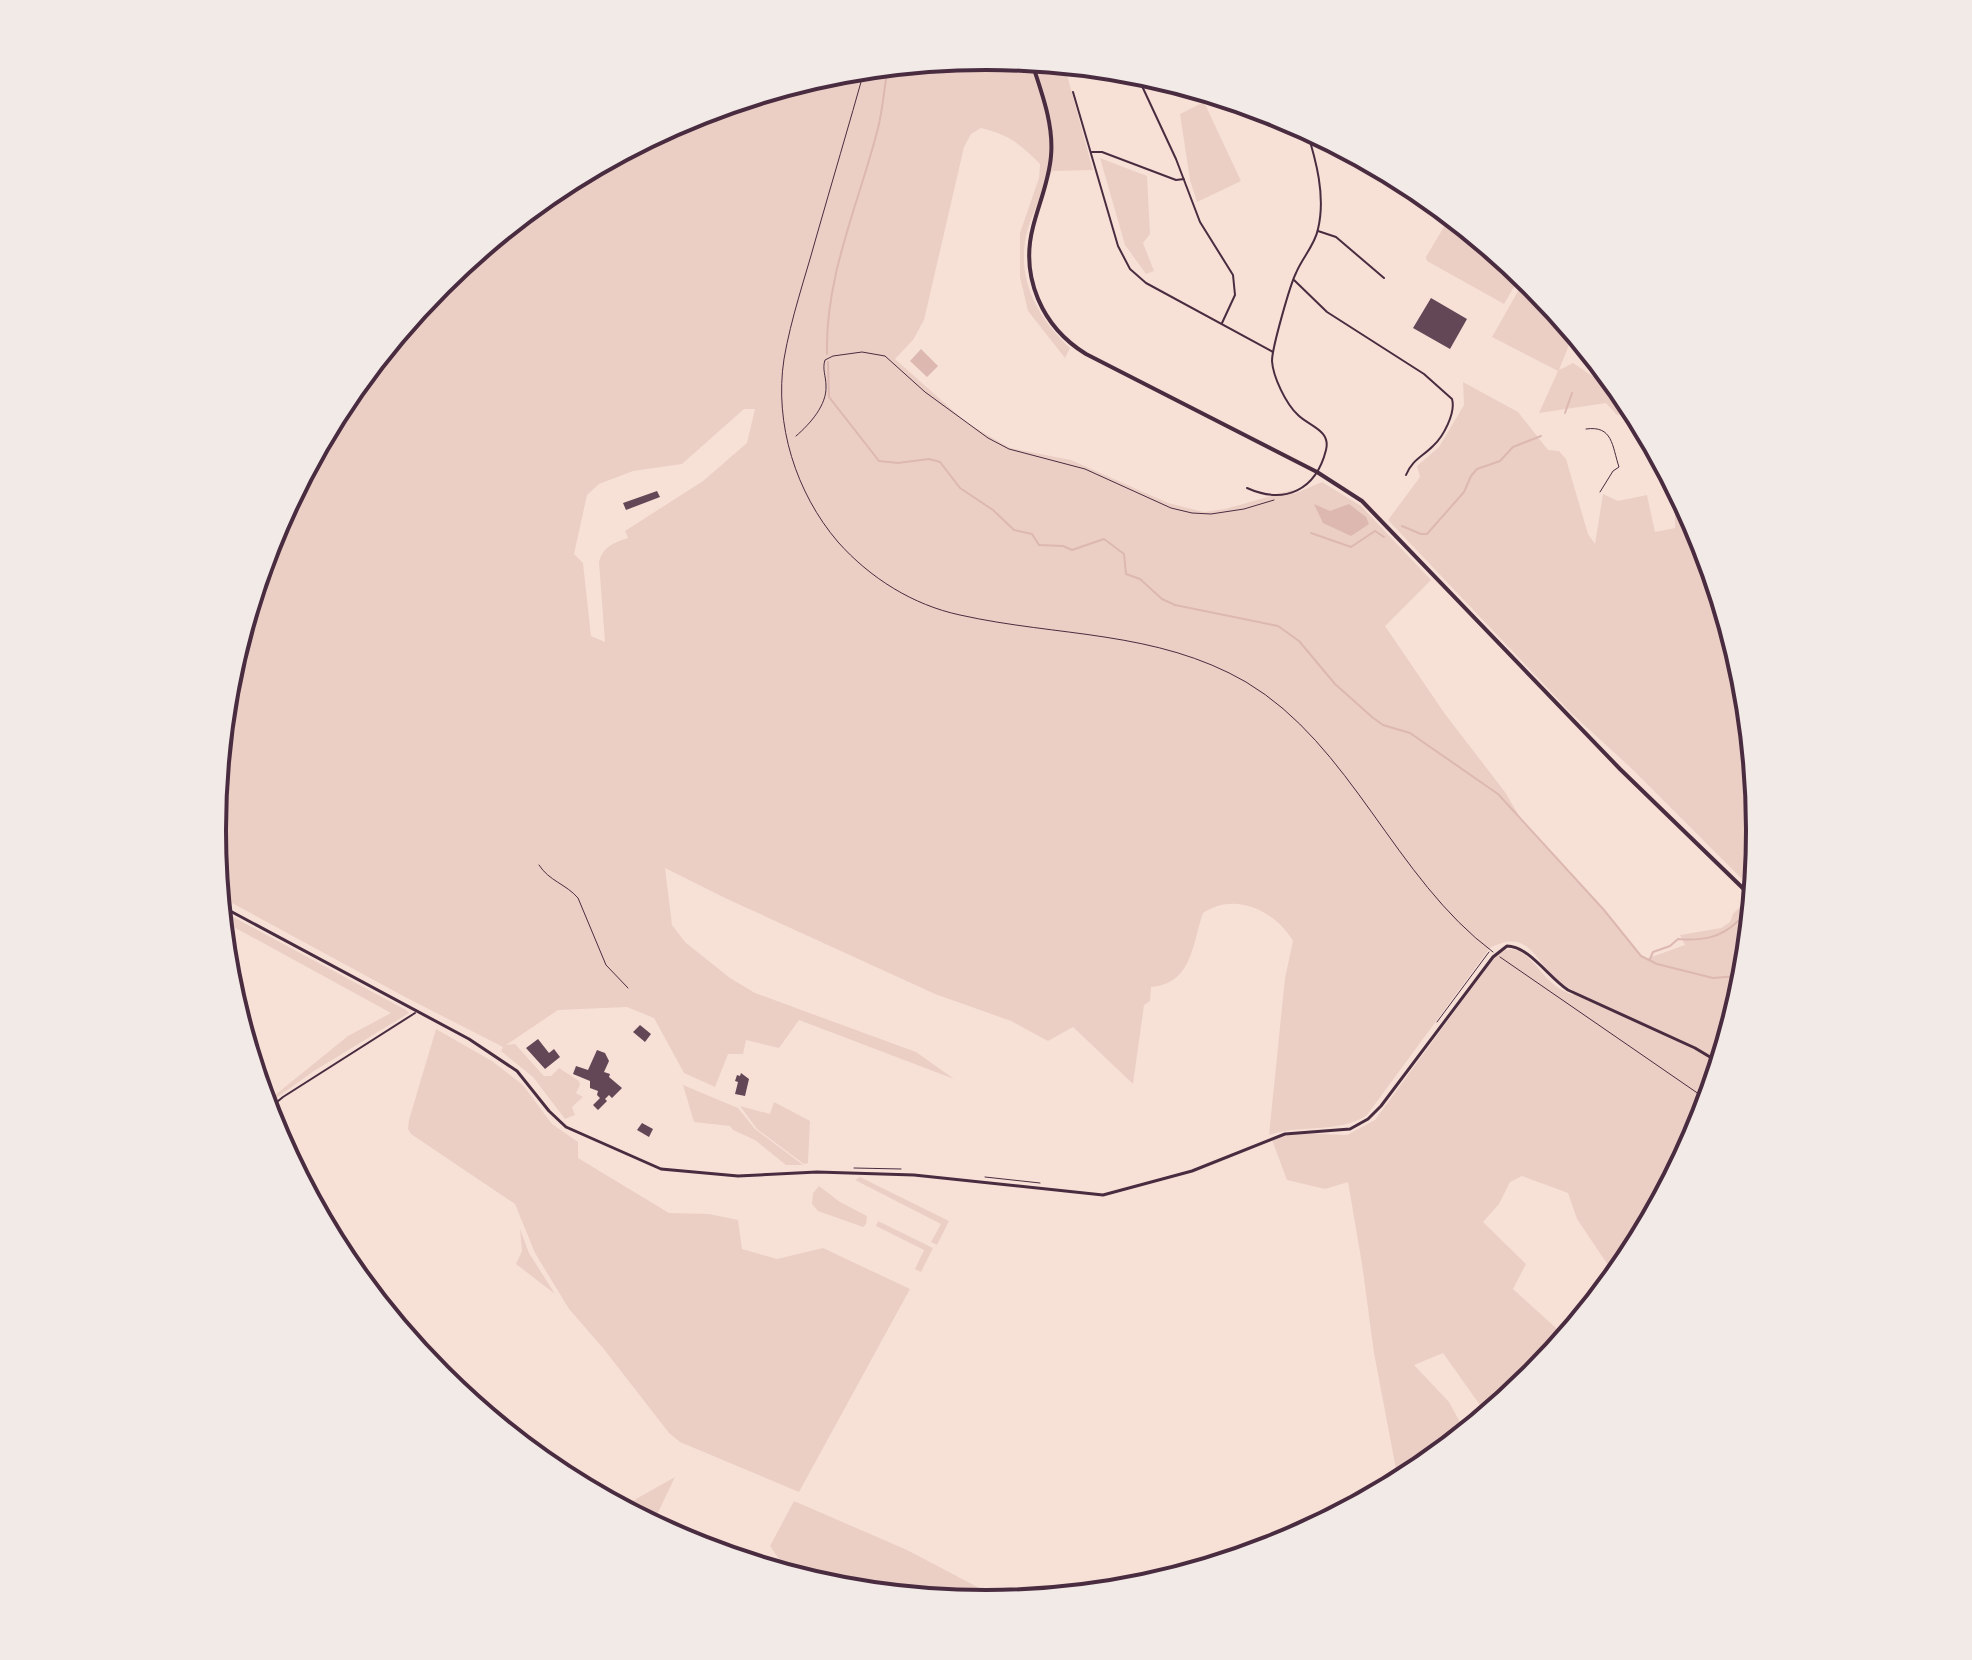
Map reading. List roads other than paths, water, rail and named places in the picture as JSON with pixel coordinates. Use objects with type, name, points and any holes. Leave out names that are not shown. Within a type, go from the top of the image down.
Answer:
[{"type":"main road","points":[[1035,72],[1052,146],[1048,177],[1031,232],[1030,267],[1035,293],[1053,326],[1069,343],[1086,354],[1351,492],[1620,769],[1743,888]]},
{"type":"street","points":[[1142,87],[1185,179],[1204,229],[1233,275],[1235,295],[1221,324]]},
{"type":"street","points":[[1073,92],[1118,246],[1128,265],[1150,286],[1274,352]]},
{"type":"street","points":[[1247,488],[1264,494],[1287,494],[1308,485],[1326,449],[1326,438],[1321,431],[1293,409],[1276,377],[1272,361],[1293,279],[1318,231],[1321,197],[1309,142]]},
{"type":"street","points":[[1091,152],[1102,152],[1176,180],[1185,179]]},
{"type":"street","points":[[1318,231],[1336,237],[1384,278]]},
{"type":"street","points":[[1293,279],[1327,312],[1424,374],[1445,391],[1453,403],[1451,414],[1435,444],[1413,461],[1406,475]]},
{"type":"street","points":[[231,912],[469,1039],[506,1062],[523,1076],[553,1116],[572,1131],[661,1169],[738,1176],[817,1172],[902,1174],[1103,1195],[1192,1171],[1285,1134],[1343,1131],[1357,1127],[1376,1112],[1496,954],[1507,946],[1522,949],[1568,990],[1711,1058]]},
{"type":"street","points":[[277,1102],[416,1011]]},
{"type":"lane","points":[[1586,429],[1596,428],[1607,432],[1619,467],[1600,492]]},
{"type":"waterway","points":[[827,354],[831,297],[879,124],[886,77]]},
{"type":"waterway","points":[[828,362],[829,397],[879,461],[898,463],[929,459],[940,462],[960,488],[993,510],[1014,530],[1032,534],[1039,545],[1063,546],[1072,550],[1104,539],[1124,554],[1126,574],[1140,579],[1162,599],[1175,605],[1278,626],[1299,641],[1335,684],[1372,717],[1383,725],[1410,733],[1498,794],[1604,910],[1641,956],[1657,964],[1713,978],[1731,976]]},
{"type":"waterway","points":[[1565,413],[1572,393]]},
{"type":"waterway","points":[[1402,526],[1427,534],[1464,492],[1477,469],[1500,461],[1513,447],[1541,436]]},
{"type":"waterway","points":[[1311,533],[1351,547],[1375,531],[1384,537]]},
{"type":"waterway","points":[[1650,959],[1653,952],[1670,946],[1678,939],[1711,937],[1738,921]]}]
